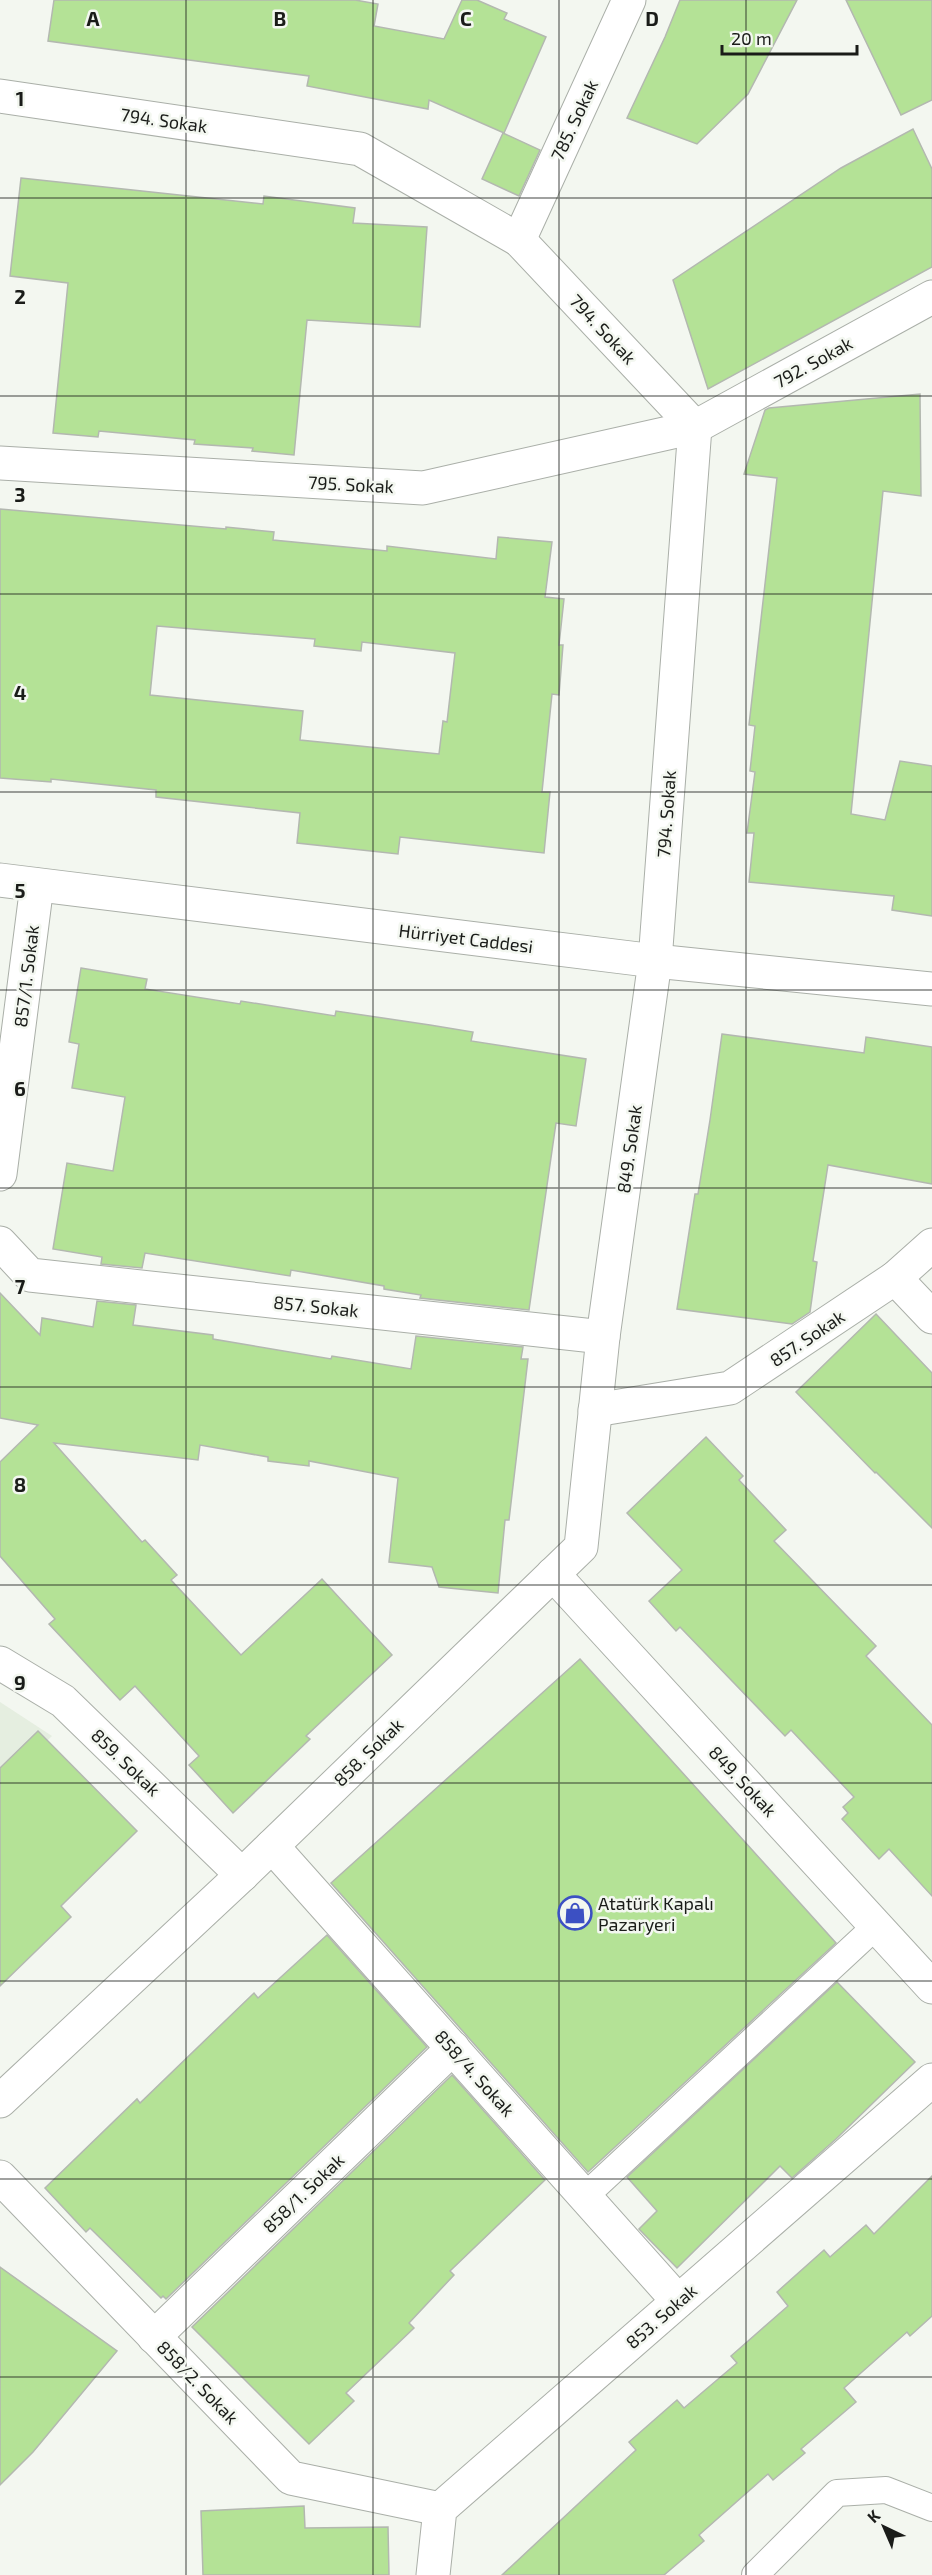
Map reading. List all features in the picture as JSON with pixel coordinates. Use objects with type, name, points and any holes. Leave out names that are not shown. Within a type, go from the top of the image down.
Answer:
[{"type":"street","name":"785. Sokak","points":[[519,240],[629,0]]},
{"type":"street","name":"794. Sokak","points":[[0,96],[360,148],[519,240],[695,427],[656,961]]},
{"type":"street","name":"792. Sokak","points":[[695,427],[932,297]]},
{"type":"street","name":"795. Sokak","points":[[0,463],[423,488],[695,427]]},
{"type":"street","name":"Hürriyet Caddesi","points":[[0,880],[656,961],[932,989]]},
{"type":"street","name":"857/1. Sokak","points":[[0,1174],[37,885]]},
{"type":"street","name":"849. Sokak","points":[[603,1336],[656,961]]},
{"type":"street","name":"857. Sokak","points":[[0,1244],[30,1275],[603,1336]]},
{"type":"street","name":"857. Sokak","points":[[595,1410],[730,1388],[895,1278],[932,1245]]},
{"type":"street","points":[[895,1278],[932,1317]]},
{"type":"street","name":"858. Sokak","points":[[0,2101],[242,1875],[580,1547],[603,1336]]},
{"type":"street","name":"849. Sokak","points":[[553,1574],[932,1987]]},
{"type":"street","name":"859. Sokak","points":[[0,1663],[63,1701],[242,1875]]},
{"type":"street","name":"858/4. Sokak","points":[[272,1846],[678,2301]]},
{"type":"street","name":"858/1. Sokak","points":[[154,2337],[453,2048]]},
{"type":"street","name":"853. Sokak","points":[[440,2509],[932,2080]]},
{"type":"street","name":"858/2. Sokak","points":[[0,2177],[291,2478],[440,2509]]},
{"type":"street","points":[[433,2575],[440,2509]]},
{"type":"lane","points":[[585,2196],[876,1926]]},
{"type":"lane","points":[[756,2575],[837,2493],[886,2490],[932,2508]]},
{"type":"shaded area","points":[[0,1702],[52,1736],[0,1786]]},
{"type":"building","points":[[54,0],[355,0],[378,4],[374,26],[444,39],[462,0],[477,0],[507,13],[504,19],[546,37],[504,133],[429,100],[428,109],[307,86],[309,76],[48,41]]},
{"type":"building","points":[[680,0],[797,0],[748,94],[697,144],[627,118]]},
{"type":"building","points":[[846,0],[932,0],[932,100],[901,115]]},
{"type":"building","points":[[913,129],[932,169],[932,267],[708,389],[673,280],[841,168]]},
{"type":"building","points":[[503,133],[540,150],[519,196],[482,179]]},
{"type":"building","points":[[21,178],[263,204],[264,196],[355,208],[353,223],[427,227],[420,327],[307,320],[294,455],[252,451],[253,448],[194,444],[195,440],[99,431],[98,437],[53,433],[68,283],[10,276]]},
{"type":"building","points":[[920,394],[921,496],[883,491],[851,814],[885,820],[900,761],[932,766],[932,916],[892,910],[894,896],[749,882],[754,833],[747,833],[755,772],[750,771],[755,726],[749,725],[777,478],[744,474],[765,410]]},
{"type":"building","points":[[0,509],[226,529],[226,527],[274,532],[273,540],[387,551],[387,546],[496,559],[498,537],[552,542],[545,597],[564,599],[559,645],[563,645],[559,695],[552,694],[542,792],[550,792],[544,853],[400,837],[398,854],[297,843],[300,813],[156,797],[156,790],[51,779],[51,782],[0,778]],"holes":[[[157,626],[315,639],[314,646],[361,651],[362,642],[455,653],[447,722],[443,721],[439,754],[300,740],[303,711],[150,695]]]},
{"type":"building","points":[[81,968],[147,979],[145,989],[335,1016],[336,1011],[430,1025],[473,1032],[471,1041],[586,1059],[576,1126],[556,1123],[529,1310],[420,1298],[421,1295],[384,1289],[384,1286],[291,1270],[290,1276],[145,1253],[142,1268],[101,1264],[102,1257],[53,1249],[67,1163],[113,1171],[125,1097],[72,1088],[79,1044],[69,1042]]},
{"type":"building","points":[[722,1034],[864,1053],[866,1037],[932,1047],[932,1184],[828,1165],[813,1261],[817,1262],[810,1312],[792,1324],[677,1309],[695,1194],[698,1194]]},
{"type":"building","points":[[0,1293],[40,1335],[42,1318],[93,1327],[97,1301],[136,1305],[133,1325],[213,1335],[213,1339],[331,1359],[332,1356],[411,1369],[416,1336],[523,1347],[521,1359],[528,1359],[509,1520],[505,1520],[498,1593],[439,1587],[432,1567],[389,1562],[398,1478],[309,1461],[309,1466],[268,1461],[268,1457],[200,1445],[198,1460],[54,1443],[142,1542],[145,1540],[177,1575],[171,1580],[241,1655],[322,1579],[392,1655],[306,1736],[310,1739],[233,1813],[189,1765],[199,1756],[135,1686],[120,1700],[49,1624],[55,1619],[0,1556],[0,1462],[38,1425],[0,1418]]},
{"type":"building","points":[[876,1314],[932,1373],[932,1528],[796,1392]]},
{"type":"building","points":[[706,1437],[743,1476],[739,1480],[786,1530],[774,1541],[876,1646],[866,1656],[932,1725],[932,1896],[889,1849],[879,1859],[842,1819],[848,1813],[843,1807],[854,1797],[791,1730],[785,1736],[680,1627],[676,1631],[649,1601],[682,1570],[627,1513]]},
{"type":"building","name":"Atatürk Kapalı Pazaryeri","points":[[580,1659],[836,1943],[588,2172],[331,1883]]},
{"type":"building","points":[[38,1731],[137,1831],[61,1906],[71,1917],[0,1986],[0,1768]]},
{"type":"building","points":[[327,1935],[427,2047],[166,2299],[163,2296],[161,2298],[90,2228],[86,2232],[45,2188],[137,2099],[140,2103],[254,1993],[258,1998]]},
{"type":"building","points":[[837,1982],[915,2062],[836,2139],[792,2178],[780,2166],[677,2268],[639,2229],[657,2211],[627,2177]]},
{"type":"building","points":[[452,2075],[545,2180],[450,2271],[454,2275],[409,2323],[414,2328],[346,2393],[354,2401],[309,2444],[192,2327]]},
{"type":"building","points":[[932,2176],[932,2316],[910,2336],[907,2332],[844,2388],[856,2402],[801,2449],[805,2453],[773,2480],[768,2474],[699,2535],[704,2541],[664,2575],[502,2575],[636,2450],[629,2442],[677,2400],[684,2408],[737,2363],[731,2356],[788,2306],[777,2292],[824,2250],[830,2257],[866,2225],[874,2234]]},
{"type":"building","points":[[0,2267],[117,2351],[33,2452],[0,2485]]},
{"type":"building","points":[[304,2506],[305,2528],[388,2527],[389,2575],[203,2575],[201,2511]]},
{"type":"place","name":"Atatürk Kapalı Pazaryeri","points":[[575,1913]]}]
